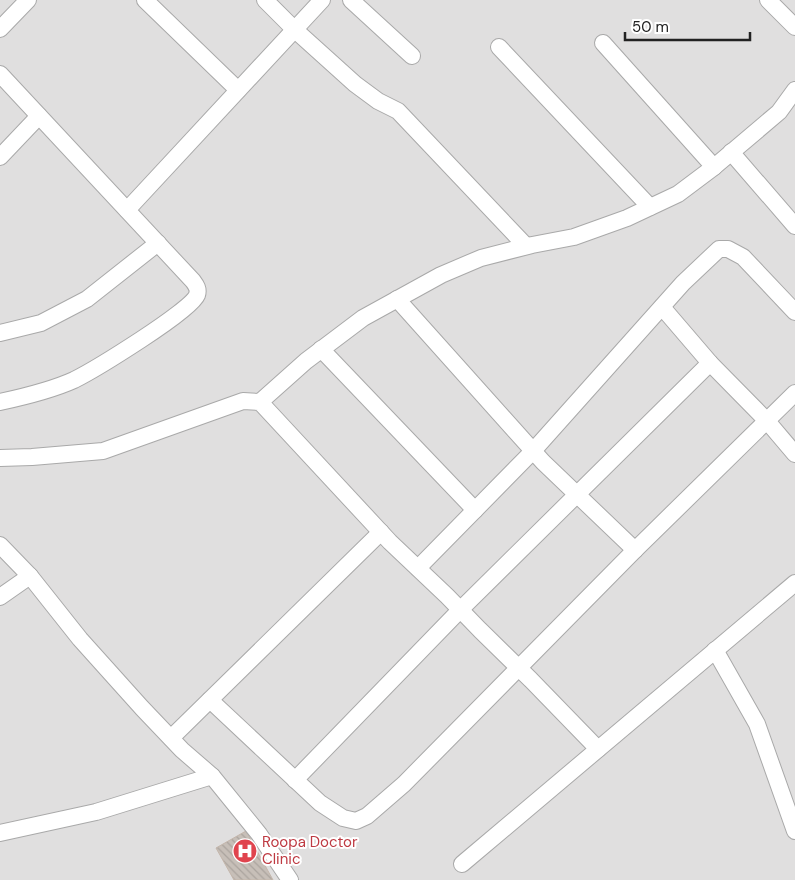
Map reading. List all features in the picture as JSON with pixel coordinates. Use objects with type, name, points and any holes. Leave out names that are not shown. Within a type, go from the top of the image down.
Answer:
[{"type":"street","points":[[0,29],[28,0]]},
{"type":"street","points":[[144,0],[238,90]]},
{"type":"street","points":[[265,0],[354,84],[378,101],[398,111],[526,246]]},
{"type":"street","points":[[127,210],[322,0]]},
{"type":"street","points":[[351,0],[412,56]]},
{"type":"street","points":[[777,3],[795,27]]},
{"type":"street","points":[[603,43],[714,167]]},
{"type":"street","points":[[499,47],[650,207]]},
{"type":"street","points":[[0,74],[197,286],[197,295],[193,301],[178,314],[99,367],[72,381],[24,397],[0,402]]},
{"type":"street","points":[[260,402],[306,361],[363,318],[441,275],[481,258],[526,246],[574,237],[627,218],[678,194],[714,167],[779,112],[795,90]]},
{"type":"street","points":[[0,157],[39,116]]},
{"type":"street","points":[[732,152],[795,226]]},
{"type":"street","points":[[0,333],[41,323],[88,300],[158,242]]},
{"type":"street","points":[[418,568],[533,451],[683,283],[719,249],[728,249],[743,257],[795,312]]},
{"type":"street","points":[[397,299],[533,451],[635,550]]},
{"type":"street","points":[[662,307],[710,363],[795,454]]},
{"type":"street","points":[[321,349],[475,510]]},
{"type":"street","points":[[296,780],[460,610],[710,363]]},
{"type":"street","points":[[210,700],[320,803],[343,818],[356,821],[368,816],[404,784],[635,550],[795,393]]},
{"type":"street","points":[[0,458],[32,458],[103,451],[243,401],[260,402],[381,532],[598,749]]},
{"type":"street","points":[[171,738],[381,532]]},
{"type":"street","points":[[0,545],[30,576],[80,638],[142,708],[182,750],[212,776],[259,834],[290,880]]},
{"type":"street","points":[[0,597],[30,576]]},
{"type":"street","points":[[462,864],[795,583]]},
{"type":"street","points":[[715,650],[757,724],[795,831]]},
{"type":"street","points":[[0,832],[96,812],[212,776]]},
{"type":"shaded area","points":[[0,0],[795,0],[795,880],[0,880]]},
{"type":"building","points":[[246,831],[273,880],[234,880],[216,848]]},
{"type":"place","name":"Roopa Doctor Clinic","points":[[245,851]]}]
